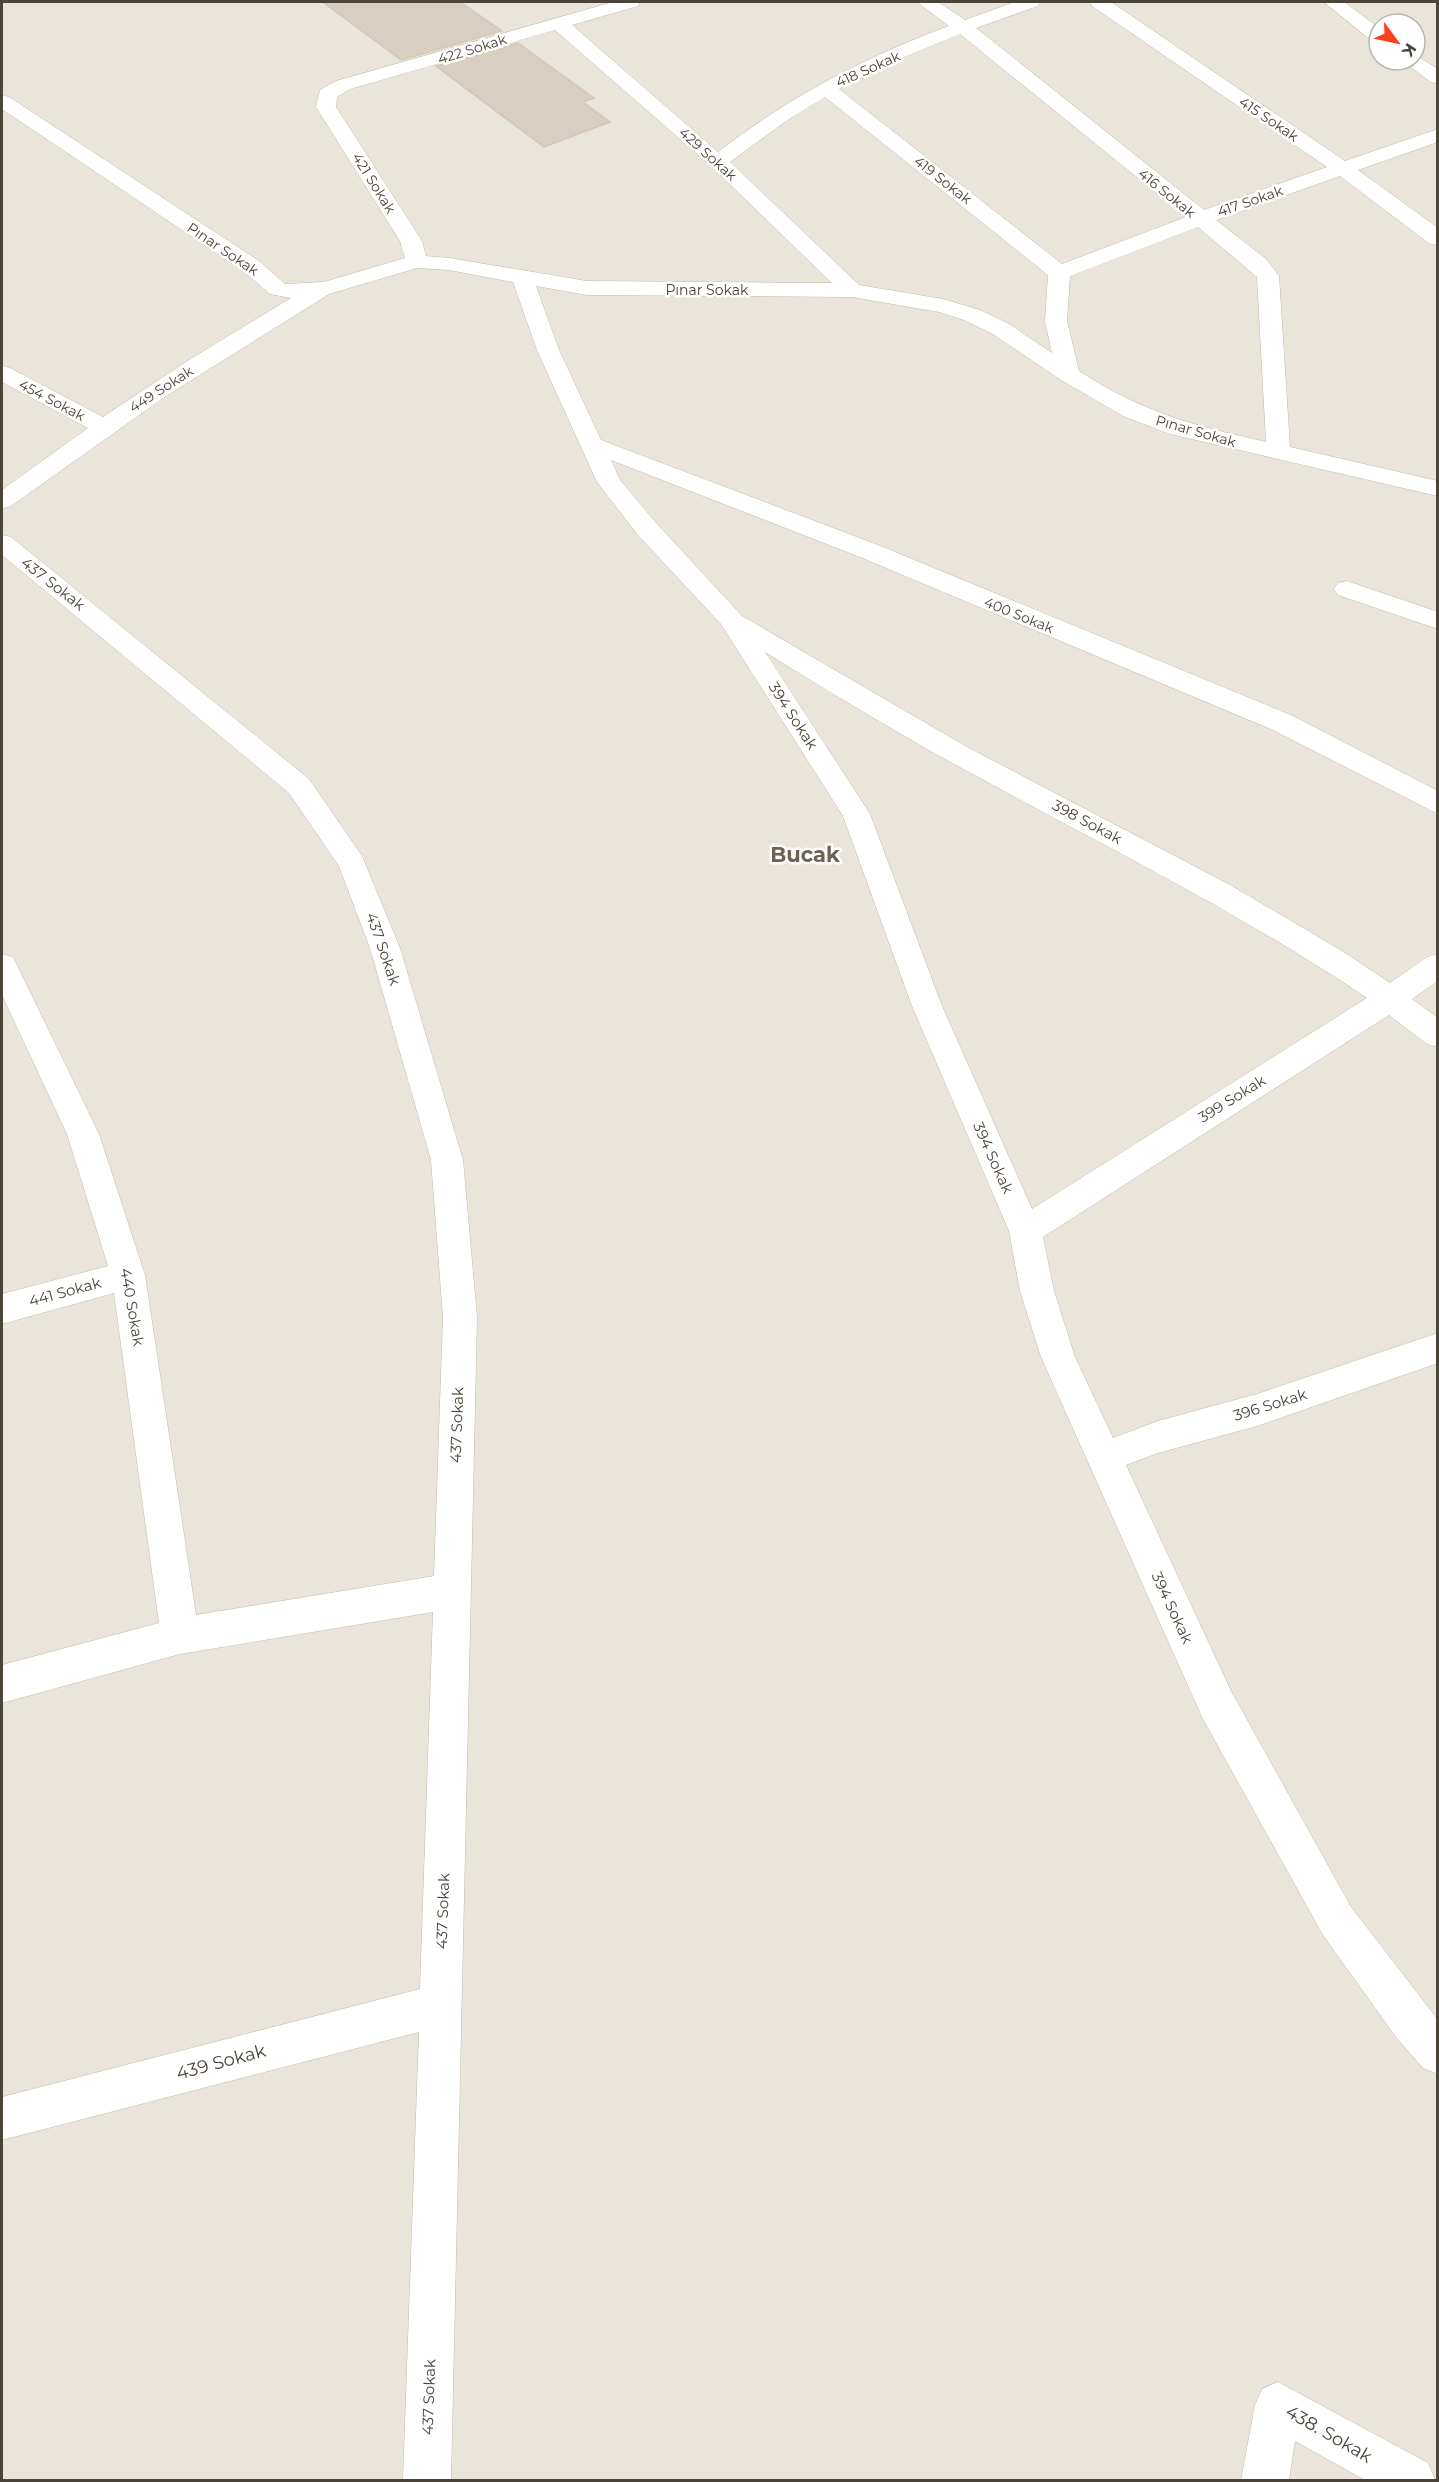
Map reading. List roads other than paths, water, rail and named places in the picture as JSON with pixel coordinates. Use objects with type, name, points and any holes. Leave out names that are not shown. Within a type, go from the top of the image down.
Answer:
[{"type":"street","name":"422 Sokak","points":[[326,107],[327,94],[343,85],[631,2]]},
{"type":"street","name":"416 Sokak","points":[[926,2],[963,27],[1199,219],[1258,264],[1268,276],[1278,452]]},
{"type":"street","name":"418 Sokak","points":[[718,162],[775,118],[826,87],[963,27],[1031,2]]},
{"type":"street","name":"415 Sokak","points":[[1099,2],[1388,200],[1437,239]]},
{"type":"street","points":[[1333,2],[1367,29]]},
{"type":"street","name":"429 Sokak","points":[[559,23],[718,162],[852,290]]},
{"type":"street","name":"419 Sokak","points":[[826,87],[1059,273]]},
{"type":"street","name":"Pınar Sokak","points":[[2,101],[251,266],[278,289],[293,292],[327,288],[395,266],[417,262],[449,264],[522,279],[587,288],[852,290],[942,306],[972,315],[1001,329],[1069,375],[1131,411],[1178,429],[1437,489]]},
{"type":"street","name":"421 Sokak","points":[[326,107],[411,241],[417,262]]},
{"type":"street","name":"417 Sokak","points":[[1059,273],[1199,219],[1437,135]]},
{"type":"street","points":[[1059,273],[1056,321],[1069,375]]},
{"type":"street","name":"394 Sokak","points":[[522,279],[548,350],[609,482],[647,529],[730,618],[856,814],[927,1006],[1025,1231],[1037,1291],[1058,1357],[1102,1458],[1217,1705],[1337,1921],[1411,2022],[1437,2053]]},
{"type":"street","name":"449 Sokak","points":[[2,501],[102,426],[272,318],[327,288]]},
{"type":"street","name":"454 Sokak","points":[[2,373],[102,426]]},
{"type":"street","name":"400 Sokak","points":[[591,444],[868,551],[1283,723],[1437,804]]},
{"type":"street","name":"437 Sokak","points":[[2,543],[134,648],[299,786],[352,863],[385,948],[447,1160],[460,1317],[427,2481]]},
{"type":"street","points":[[1347,589],[1437,621]]},
{"type":"street","name":"398 Sokak","points":[[730,618],[897,721],[1101,828],[1330,956],[1391,998],[1437,1035]]},
{"type":"street","name":"440 Sokak","points":[[2,965],[83,1134],[128,1275],[180,1636]]},
{"type":"street","name":"399 Sokak","points":[[1025,1231],[1391,998],[1437,965]]},
{"type":"street","name":"441 Sokak","points":[[2,1309],[128,1275]]},
{"type":"street","name":"396 Sokak","points":[[1102,1458],[1158,1437],[1268,1407],[1437,1349]]},
{"type":"street","points":[[2,1684],[180,1636],[452,1591]]},
{"type":"street","name":"439 Sokak","points":[[2,2119],[440,2005]]},
{"type":"street","name":"438. Sokak","points":[[1265,2481],[1278,2405],[1411,2481]]},
{"type":"district","name":"Bucak","points":[[805,855]]}]
